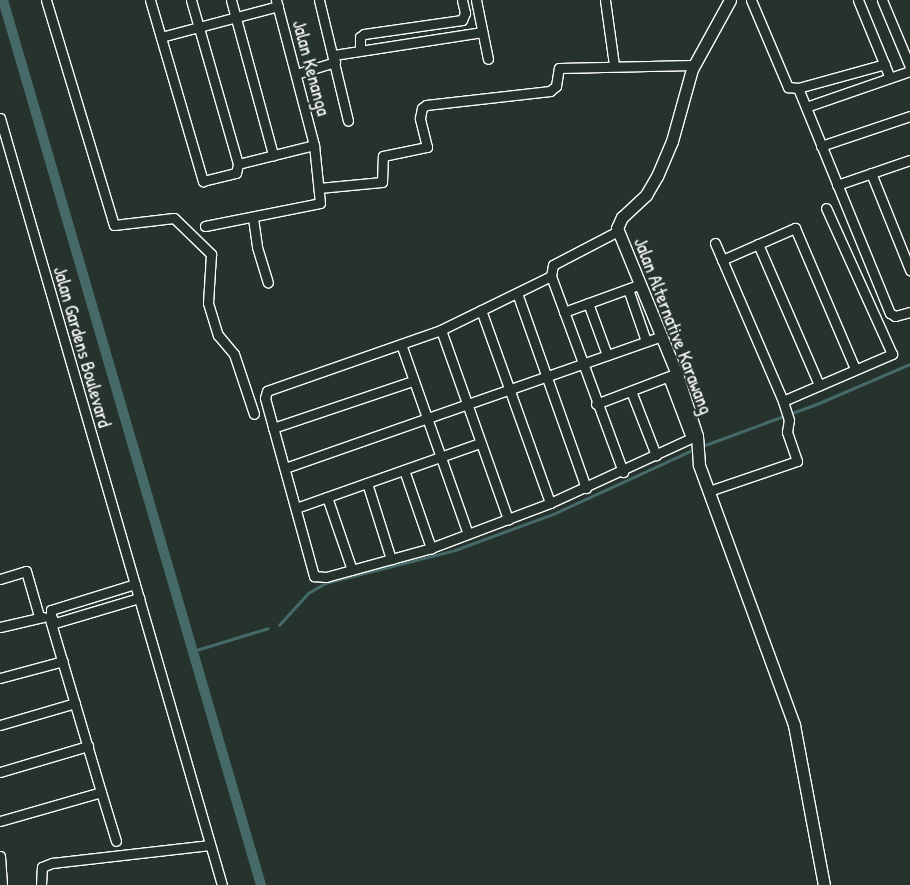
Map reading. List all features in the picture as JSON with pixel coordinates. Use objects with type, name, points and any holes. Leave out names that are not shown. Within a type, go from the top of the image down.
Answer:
[{"type":"street","points":[[46,0],[114,225],[118,227],[174,218],[211,254],[208,302],[218,335],[234,354],[254,414]]},
{"type":"street","points":[[150,0],[203,181],[236,173],[238,164],[191,0]]},
{"type":"street","points":[[231,0],[272,155]]},
{"type":"street","points":[[319,0],[335,59],[348,121]]},
{"type":"street","points":[[360,50],[360,37],[364,34],[460,21],[465,16],[462,0]]},
{"type":"street","points":[[476,0],[488,59]]},
{"type":"street","points":[[604,0],[614,65]]},
{"type":"street","name":"Jalan Alternative Karawang","points":[[730,0],[693,65],[672,141],[660,168],[646,195],[618,222],[618,231],[633,287],[661,336],[673,375],[691,414],[697,436],[698,460],[794,726],[824,885]]},
{"type":"street","points":[[751,0],[786,85],[798,88],[884,64]]},
{"type":"street","points":[[858,0],[890,78]]},
{"type":"street","points":[[882,0],[910,67]]},
{"type":"street","points":[[161,37],[277,3]]},
{"type":"street","name":"Jalan Kenanga","points":[[277,3],[314,145],[319,188]]},
{"type":"street","points":[[296,74],[360,50],[482,32]]},
{"type":"street","points":[[205,226],[316,206],[320,201],[319,188],[382,182],[383,156],[427,147],[420,118],[420,112],[426,106],[550,91],[556,86],[559,68],[614,65],[651,68],[693,65]]},
{"type":"street","points":[[806,107],[910,71]]},
{"type":"street","points":[[798,88],[836,185],[890,313],[895,316],[910,312]]},
{"type":"street","points":[[821,146],[910,116]]},
{"type":"street","name":"Jalan Gardens Boulevard","points":[[0,118],[222,885]]},
{"type":"street","points":[[238,164],[314,145]]},
{"type":"street","points":[[836,185],[909,163]]},
{"type":"street","points":[[871,173],[910,270]]},
{"type":"street","points":[[783,400],[892,354],[826,208]]},
{"type":"street","points":[[253,218],[257,248],[268,282]]},
{"type":"street","points":[[722,260],[795,228],[855,369]]},
{"type":"street","points":[[618,231],[553,265],[551,276],[596,404],[623,472]]},
{"type":"street","points":[[709,491],[796,461],[787,432],[788,416],[783,400],[715,243]]},
{"type":"street","points":[[758,244],[818,385]]},
{"type":"street","points":[[551,276],[441,330],[270,388],[265,398],[315,577],[352,570],[431,548],[586,488],[691,438],[673,375],[596,404]]},
{"type":"street","points":[[564,312],[633,287],[646,341]]},
{"type":"street","points":[[517,293],[586,488]]},
{"type":"street","points":[[588,304],[607,355]]},
{"type":"street","points":[[481,310],[508,390],[550,503]]},
{"type":"street","points":[[441,330],[508,519]]},
{"type":"street","points":[[285,468],[661,336]]},
{"type":"street","points":[[401,344],[439,457],[468,534]]},
{"type":"street","points":[[273,428],[413,381]]},
{"type":"street","points":[[631,391],[656,455]]},
{"type":"street","points":[[296,508],[480,443]]},
{"type":"street","points":[[404,470],[431,548]]},
{"type":"street","points":[[367,483],[391,559]]},
{"type":"street","points":[[327,497],[352,570]]},
{"type":"street","points":[[0,579],[26,571],[39,616]]},
{"type":"street","points":[[116,841],[50,617],[51,610],[135,584]]},
{"type":"street","points":[[0,628],[39,616],[50,617],[55,623],[139,598]]},
{"type":"street","points":[[0,678],[63,661]]},
{"type":"street","points":[[0,725],[75,703]]},
{"type":"street","points":[[0,772],[88,746]]},
{"type":"street","points":[[0,820],[101,792]]},
{"type":"street","points":[[41,885],[42,867],[52,863],[210,845]]},
{"type":"street","points":[[0,856],[2,885]]},
{"type":"waterway","points":[[3,0],[261,885]]},
{"type":"waterway","points":[[705,445],[819,403],[910,364]]},
{"type":"waterway","points":[[279,625],[308,593],[325,583],[455,550],[553,514],[692,450]]},
{"type":"waterway","points":[[193,651],[268,628]]}]
